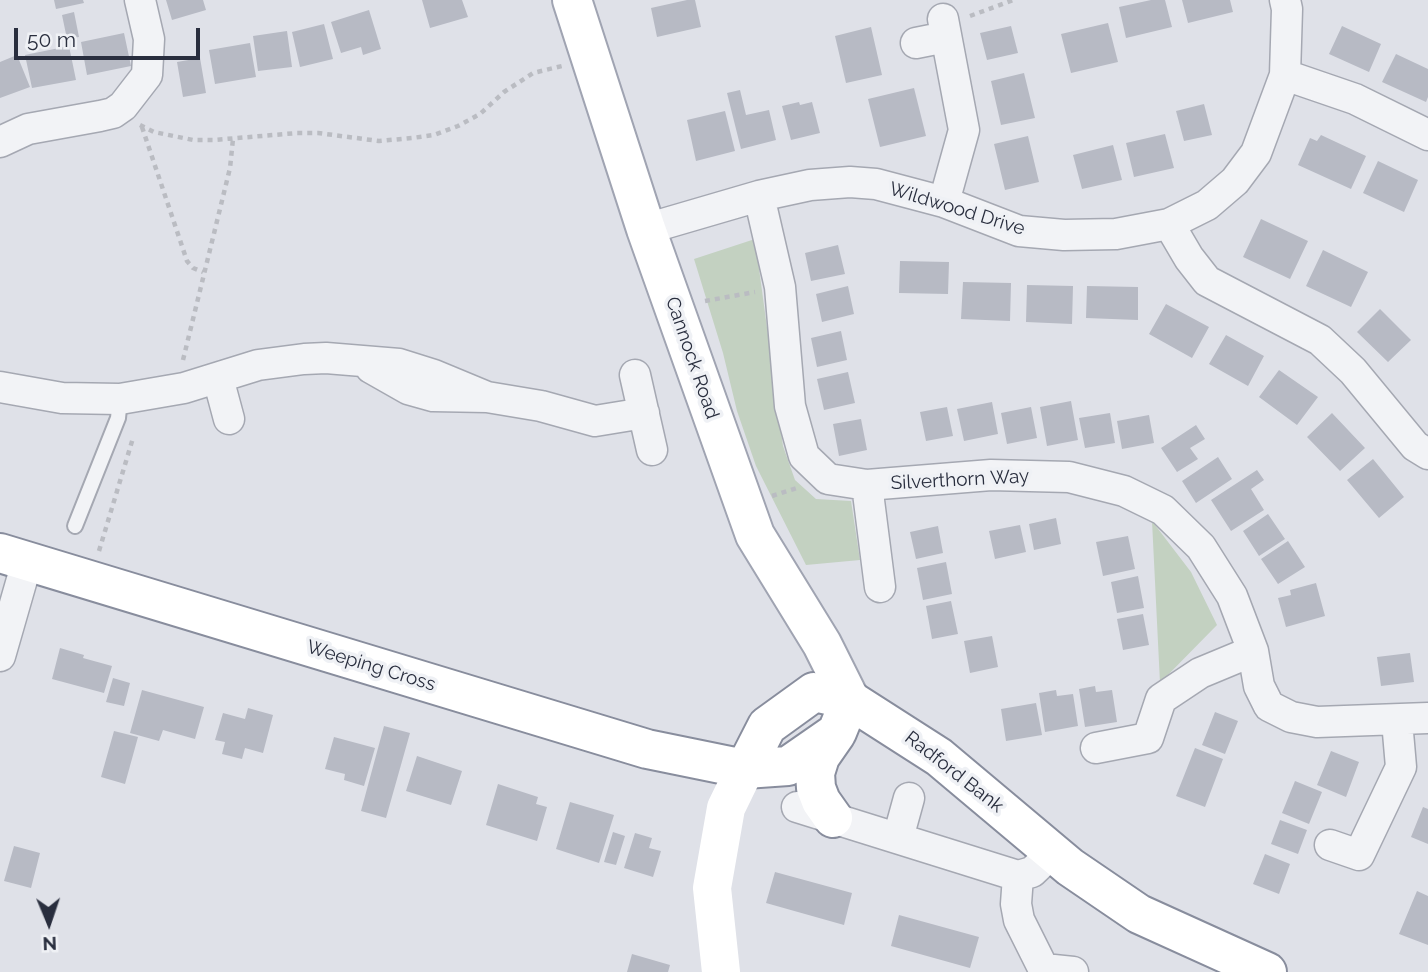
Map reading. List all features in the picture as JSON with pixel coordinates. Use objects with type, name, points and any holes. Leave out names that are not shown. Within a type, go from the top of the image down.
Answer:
[{"type":"main road","name":"Cannock Road","points":[[572,0],[646,229],[743,504],[755,535],[822,644],[844,716]]},
{"type":"main road","name":"Weeping Cross","points":[[14,558],[647,749],[745,769]]},
{"type":"main road","points":[[721,972],[712,888],[726,808],[767,726],[814,692],[844,716],[820,757],[815,773],[818,794],[833,818]]},
{"type":"main road","name":"Radford Bank","points":[[844,716],[939,757],[1070,867],[1139,914],[1267,972]]},
{"type":"street","points":[[0,142],[28,129],[113,113],[132,116],[147,75],[149,39],[140,0]]},
{"type":"street","name":"Wildwood Drive","points":[[646,229],[758,196],[810,185],[850,183],[876,184],[944,202],[1019,231],[1116,234],[1169,224],[1207,205],[1235,181],[1256,153],[1285,75],[1287,9],[1284,0]]},
{"type":"street","points":[[916,43],[945,28],[964,131],[944,202]]},
{"type":"street","points":[[1285,75],[1355,99],[1428,135]]},
{"type":"street","points":[[758,196],[780,287],[790,406],[804,456],[828,479]]},
{"type":"street","points":[[1169,224],[1189,258],[1207,281],[1320,340],[1353,372],[1415,446],[1428,454]]},
{"type":"street","points":[[0,387],[86,400],[132,398],[218,378],[258,365],[304,359],[347,360],[407,366],[487,397],[595,421],[644,413]]},
{"type":"street","points":[[635,375],[652,450]]},
{"type":"street","points":[[218,378],[229,419]]},
{"type":"street","name":"Silverthorn Way","points":[[828,479],[867,485],[991,475],[1069,477],[1124,491],[1163,510],[1201,547],[1231,596],[1253,651],[1259,686],[1269,706],[1292,717],[1317,722],[1428,718]]},
{"type":"street","points":[[867,485],[880,587]]},
{"type":"street","points":[[0,656],[14,558]]},
{"type":"street","points":[[1096,748],[1148,738],[1161,699],[1200,673],[1253,651]]},
{"type":"street","points":[[1330,845],[1359,855],[1401,767],[1397,721]]},
{"type":"street","points":[[898,838],[909,798]]},
{"type":"street","points":[[797,807],[1018,876],[1032,872],[1053,852]]},
{"type":"street","points":[[1018,876],[1016,904],[1019,920],[1054,971]]},
{"type":"lane","points":[[75,526],[118,418],[132,398]]},
{"type":"path","points":[[945,28],[1013,0]]},
{"type":"path","points":[[132,116],[171,137],[193,140],[318,133],[379,141],[434,135],[480,114],[504,92],[533,73],[591,60]]},
{"type":"path","points":[[132,116],[187,261],[193,268],[203,272]]},
{"type":"path","points":[[183,371],[185,348],[230,168],[233,139]]},
{"type":"path","points":[[675,307],[780,287]]},
{"type":"path","points":[[90,581],[141,413],[132,398]]},
{"type":"path","points":[[743,504],[828,479]]},
{"type":"green space","points":[[755,239],[783,446],[795,480],[816,499],[851,501],[860,560],[806,565],[756,466],[737,411],[723,353],[694,259]]},
{"type":"green space","points":[[1152,521],[1191,572],[1217,625],[1160,683]]},
{"type":"building","points":[[54,0],[83,0],[84,3],[56,9]]},
{"type":"building","points":[[166,0],[203,0],[206,10],[172,20]]},
{"type":"building","points":[[422,0],[462,0],[468,17],[430,28]]},
{"type":"building","points":[[695,0],[701,27],[657,37],[651,8]]},
{"type":"building","points":[[1151,0],[1165,0],[1172,27],[1126,38],[1119,7]]},
{"type":"building","points":[[1182,0],[1230,0],[1233,12],[1188,23]]},
{"type":"building","points":[[369,10],[381,49],[363,55],[361,47],[341,53],[331,22]]},
{"type":"building","points":[[74,12],[79,37],[67,39],[62,15]]},
{"type":"building","points":[[1108,23],[1118,62],[1071,73],[1061,34]]},
{"type":"building","points":[[324,24],[333,59],[300,67],[292,32]]},
{"type":"building","points":[[1011,26],[1018,53],[987,60],[980,33]]},
{"type":"building","points":[[1342,26],[1381,44],[1369,72],[1329,54]]},
{"type":"building","points":[[871,27],[882,75],[846,83],[835,36]]},
{"type":"building","points":[[287,31],[292,67],[258,71],[253,36]]},
{"type":"building","points":[[124,33],[131,66],[87,75],[81,42]]},
{"type":"building","points":[[250,43],[256,77],[215,84],[209,50]]},
{"type":"building","points":[[69,46],[76,80],[32,88],[25,55]]},
{"type":"building","points":[[1396,54],[1428,69],[1426,102],[1382,82]]},
{"type":"building","points":[[17,55],[30,87],[0,98],[0,62]]},
{"type":"building","points":[[200,58],[206,93],[183,97],[177,62]]},
{"type":"building","points":[[1024,73],[1035,118],[1001,125],[991,81]]},
{"type":"building","points":[[914,88],[926,136],[880,147],[868,99]]},
{"type":"building","points":[[740,90],[746,115],[769,110],[776,140],[741,149],[727,93]]},
{"type":"building","points":[[799,102],[800,105],[812,102],[820,133],[791,140],[782,106]]},
{"type":"building","points":[[1204,104],[1212,135],[1184,141],[1176,111]]},
{"type":"building","points":[[725,111],[735,151],[696,161],[687,120]]},
{"type":"building","points":[[1165,134],[1174,168],[1134,177],[1126,143]]},
{"type":"building","points":[[1321,135],[1366,156],[1351,189],[1298,165],[1310,138],[1317,141]]},
{"type":"building","points":[[1028,136],[1039,182],[1005,190],[994,144]]},
{"type":"building","points":[[1113,145],[1122,180],[1082,189],[1073,155]]},
{"type":"building","points":[[1378,161],[1418,180],[1404,212],[1363,193]]},
{"type":"building","points":[[1261,219],[1308,241],[1290,279],[1243,257]]},
{"type":"building","points":[[838,245],[845,274],[811,281],[805,253]]},
{"type":"building","points":[[1323,250],[1368,272],[1351,307],[1306,286]]},
{"type":"building","points":[[900,261],[949,262],[948,294],[899,293]]},
{"type":"building","points":[[963,282],[1011,283],[1010,321],[961,319]]},
{"type":"building","points":[[1027,285],[1073,286],[1072,324],[1026,322]]},
{"type":"building","points":[[848,286],[854,314],[822,322],[816,294]]},
{"type":"building","points":[[1087,286],[1138,287],[1138,320],[1086,318]]},
{"type":"building","points":[[1166,304],[1209,327],[1192,358],[1149,334]]},
{"type":"building","points":[[1380,309],[1411,340],[1388,362],[1357,332]]},
{"type":"building","points":[[841,331],[847,360],[817,367],[811,338]]},
{"type":"building","points":[[1226,335],[1264,356],[1248,386],[1209,364]]},
{"type":"building","points":[[1279,370],[1318,397],[1297,425],[1259,397]]},
{"type":"building","points":[[848,372],[855,403],[824,410],[817,379]]},
{"type":"building","points":[[1071,401],[1078,440],[1047,446],[1040,407]]},
{"type":"building","points":[[992,402],[998,434],[964,441],[957,409]]},
{"type":"building","points":[[947,407],[953,436],[926,441],[920,412]]},
{"type":"building","points":[[1031,407],[1037,438],[1007,444],[1001,413]]},
{"type":"building","points":[[1110,413],[1115,443],[1085,448],[1079,418]]},
{"type":"building","points":[[1332,413],[1365,448],[1340,471],[1307,437]]},
{"type":"building","points":[[1149,415],[1154,443],[1122,449],[1117,421]]},
{"type":"building","points":[[861,419],[867,450],[839,456],[833,424]]},
{"type":"building","points":[[1196,425],[1205,439],[1190,448],[1198,459],[1177,472],[1161,448]]},
{"type":"building","points":[[1218,457],[1232,479],[1196,503],[1182,481]]},
{"type":"building","points":[[1373,459],[1404,497],[1379,518],[1347,480]]},
{"type":"building","points":[[1257,470],[1264,480],[1251,489],[1264,510],[1231,531],[1211,500]]},
{"type":"building","points":[[1268,514],[1285,539],[1259,556],[1243,531]]},
{"type":"building","points":[[1056,518],[1061,544],[1034,550],[1029,524]]},
{"type":"building","points":[[1020,525],[1026,552],[995,559],[989,531]]},
{"type":"building","points":[[938,526],[943,553],[916,559],[910,532]]},
{"type":"building","points":[[1128,536],[1135,569],[1103,576],[1096,542]]},
{"type":"building","points":[[1288,541],[1305,567],[1278,584],[1261,559]]},
{"type":"building","points":[[946,562],[952,594],[923,600],[917,568]]},
{"type":"building","points":[[1138,576],[1144,608],[1117,613],[1111,582]]},
{"type":"building","points":[[1316,583],[1325,616],[1286,627],[1278,598],[1291,595],[1290,590]]},
{"type":"building","points":[[951,601],[958,634],[932,639],[926,606]]},
{"type":"building","points":[[1143,614],[1149,645],[1123,650],[1117,619]]},
{"type":"building","points":[[992,636],[998,667],[970,673],[964,641]]},
{"type":"building","points":[[60,648],[112,666],[104,693],[52,679]]},
{"type":"building","points":[[1410,653],[1414,682],[1381,686],[1377,657]]},
{"type":"building","points":[[113,678],[130,683],[124,706],[106,702]]},
{"type":"building","points":[[1095,686],[1096,692],[1112,690],[1117,722],[1085,727],[1079,689]]},
{"type":"building","points":[[142,690],[204,707],[195,739],[163,730],[159,741],[130,733]]},
{"type":"building","points":[[1056,690],[1057,696],[1073,694],[1078,726],[1045,732],[1039,693]]},
{"type":"building","points":[[1036,703],[1042,735],[1006,741],[1001,709]]},
{"type":"building","points":[[248,708],[273,715],[263,753],[245,748],[242,759],[222,754],[225,742],[215,740],[223,713],[245,719]]},
{"type":"building","points":[[1215,712],[1238,721],[1225,754],[1202,745]]},
{"type":"building","points":[[384,726],[410,733],[386,818],[361,811]]},
{"type":"building","points":[[114,731],[138,737],[125,784],[101,777]]},
{"type":"building","points":[[334,737],[375,748],[364,786],[344,780],[345,774],[325,769]]},
{"type":"building","points":[[1195,748],[1223,759],[1205,807],[1176,796]]},
{"type":"building","points":[[1331,751],[1359,762],[1346,797],[1317,785]]},
{"type":"building","points":[[417,756],[462,771],[451,805],[406,791]]},
{"type":"building","points":[[1295,781],[1322,792],[1309,824],[1282,813]]},
{"type":"building","points":[[498,784],[538,797],[536,804],[547,807],[537,841],[486,825]]},
{"type":"building","points":[[570,802],[614,815],[599,863],[556,849]]},
{"type":"building","points":[[1423,807],[1428,809],[1428,844],[1411,837]]},
{"type":"building","points":[[1280,820],[1307,830],[1298,854],[1271,844]]},
{"type":"building","points":[[613,832],[625,836],[616,865],[604,862]]},
{"type":"building","points":[[635,833],[652,838],[649,848],[661,851],[653,877],[624,868]]},
{"type":"building","points":[[14,846],[40,853],[31,888],[4,881]]},
{"type":"building","points":[[1265,854],[1290,864],[1279,894],[1253,884]]},
{"type":"building","points":[[775,872],[852,893],[844,925],[766,903]]},
{"type":"building","points":[[1417,891],[1428,896],[1428,945],[1399,934]]},
{"type":"building","points":[[899,915],[979,937],[970,968],[891,946]]},
{"type":"building","points":[[632,954],[670,965],[668,972],[627,972]]}]
